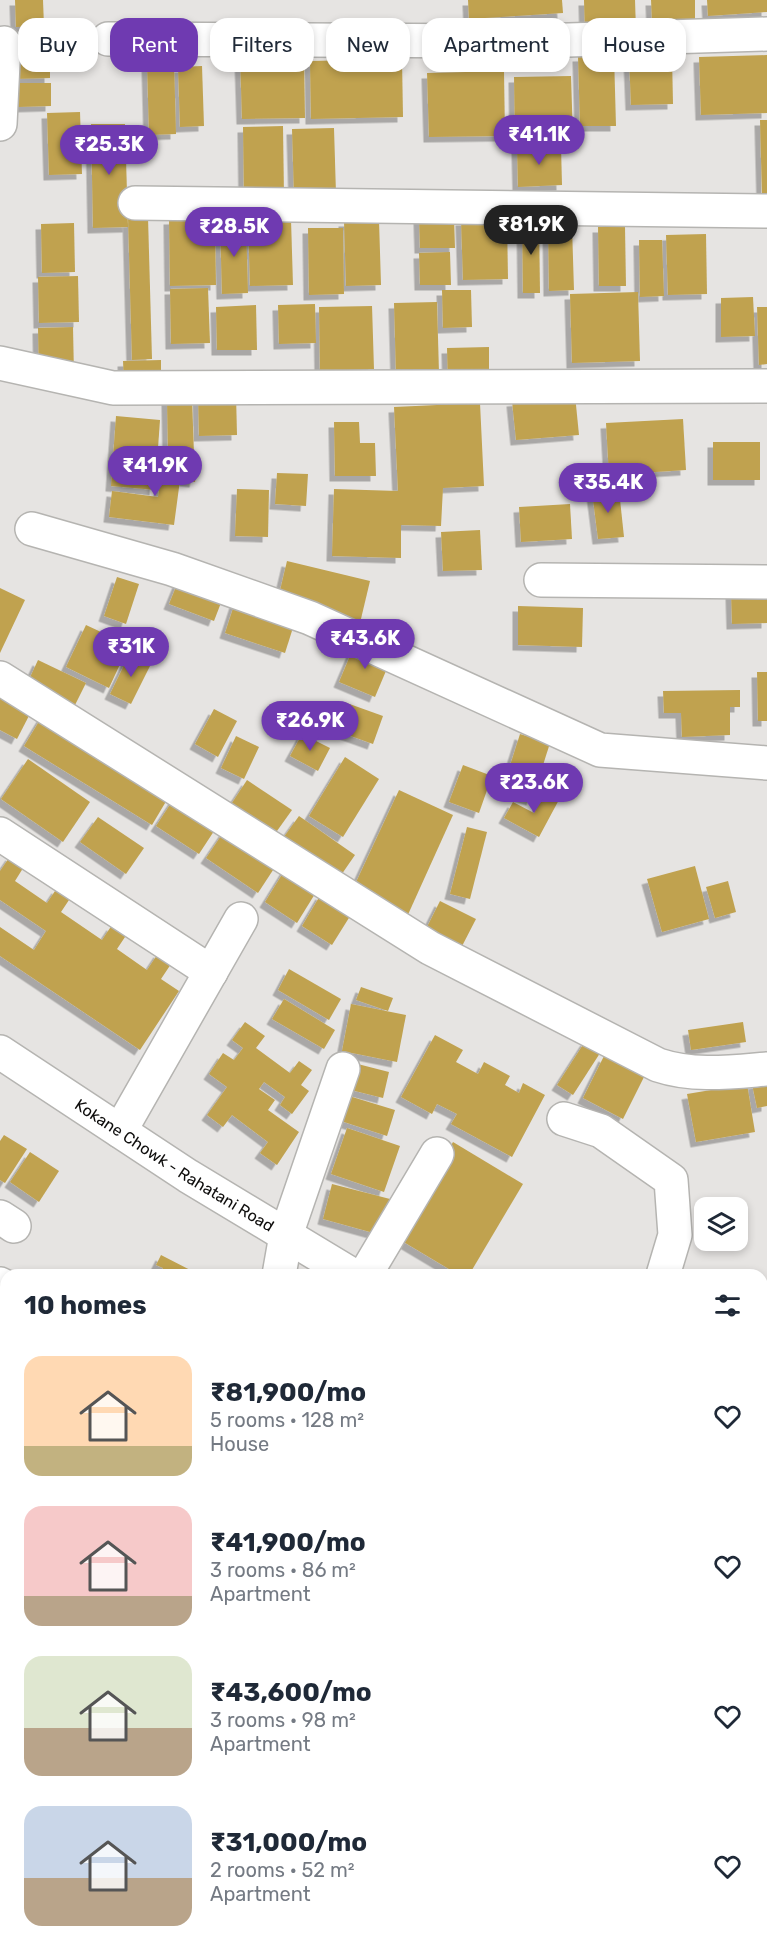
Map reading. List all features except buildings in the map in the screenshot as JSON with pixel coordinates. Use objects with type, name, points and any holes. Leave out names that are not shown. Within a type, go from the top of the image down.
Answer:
[{"type":"street","points":[[108,39],[536,41],[767,34]]},
{"type":"street","points":[[0,124],[4,42]]},
{"type":"street","points":[[135,203],[767,211]]},
{"type":"street","points":[[0,363],[113,388],[767,386]]},
{"type":"street","points":[[33,529],[172,569],[301,615],[600,750],[767,763]]},
{"type":"street","points":[[541,580],[767,582]]},
{"type":"street","points":[[0,678],[430,948],[564,1018],[658,1065],[675,1071],[713,1073],[767,1070]]},
{"type":"street","points":[[0,834],[211,972]]},
{"type":"street","points":[[120,1131],[242,920]]},
{"type":"street","name":"Kokane Chowk - Rahatani Road","points":[[0,1052],[188,1176],[342,1269]]},
{"type":"street","points":[[280,1269],[286,1235],[343,1069]]},
{"type":"street","points":[[564,1119],[601,1131],[671,1180],[675,1235],[665,1269]]},
{"type":"street","points":[[369,1269],[437,1154]]}]
